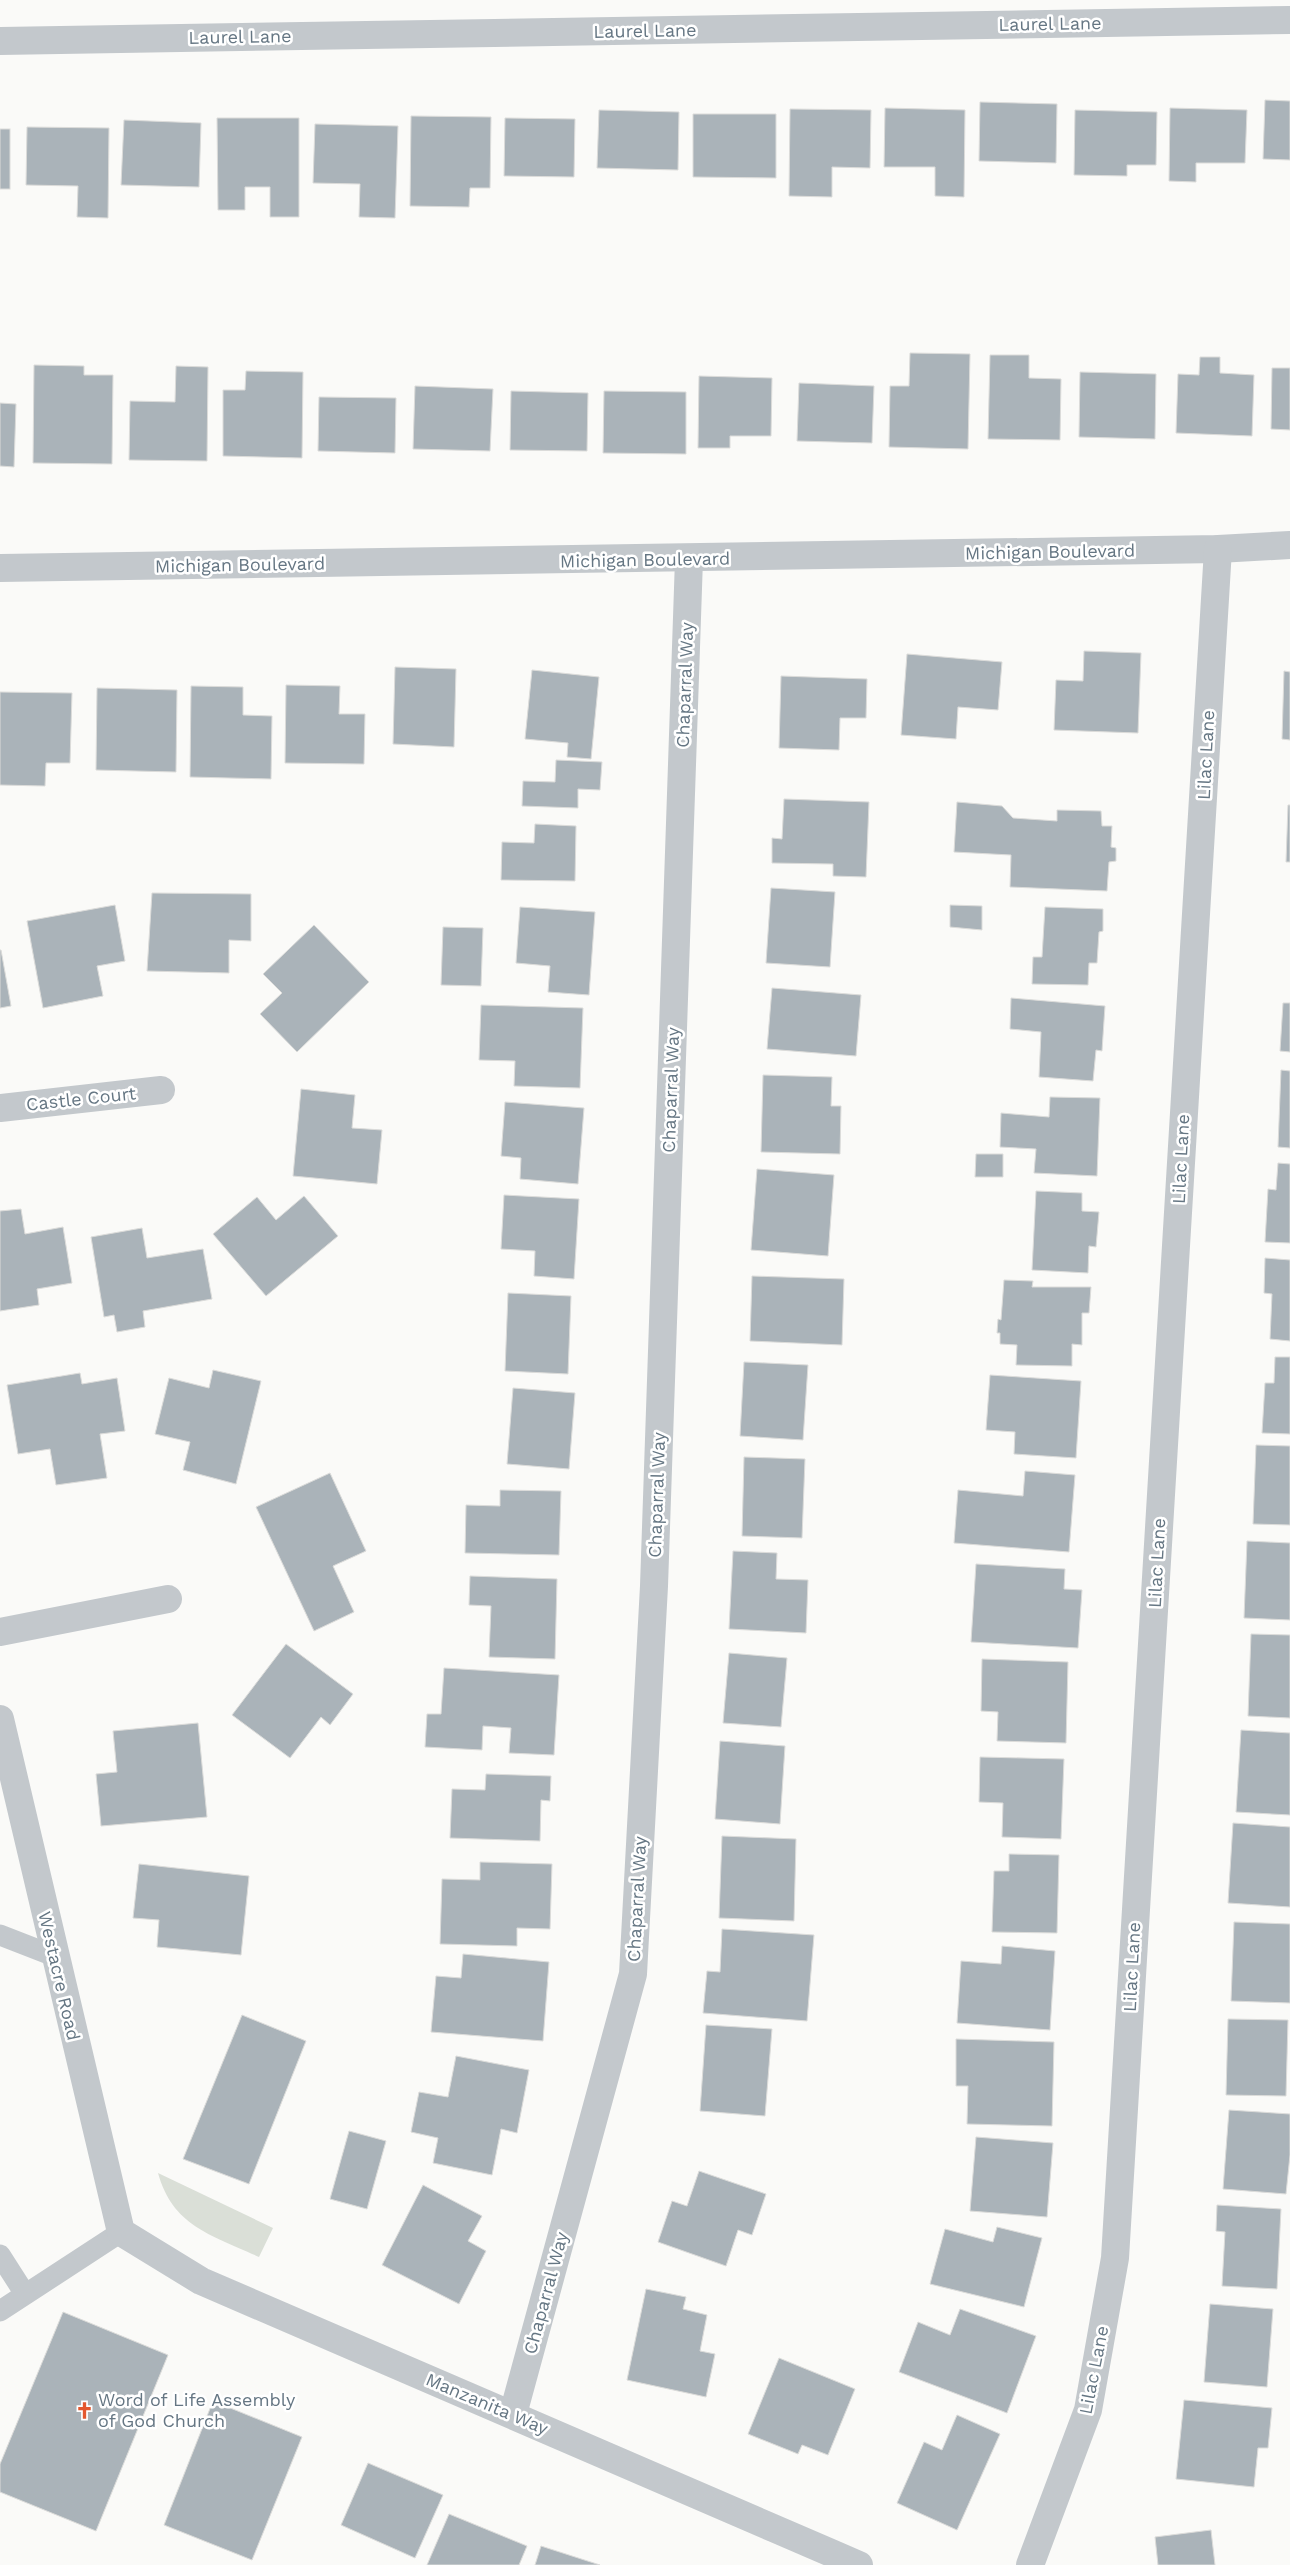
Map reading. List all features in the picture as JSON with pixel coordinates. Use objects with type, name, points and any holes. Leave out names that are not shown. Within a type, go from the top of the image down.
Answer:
[{"type":"street","name":"Laurel Lane","points":[[0,41],[1290,20]]},
{"type":"street","name":"Michigan Boulevard","points":[[0,568],[689,559],[1218,549],[1290,545]]},
{"type":"street","name":"Lilac Lane","points":[[1030,2565],[1088,2410],[1115,2258],[1218,549]]},
{"type":"street","name":"Chaparral Way","points":[[513,2414],[633,1974],[654,1586],[689,559]]},
{"type":"street","name":"Castle Court","points":[[0,1108],[161,1090]]},
{"type":"street","points":[[0,1632],[168,1599]]},
{"type":"street","name":"Westacre Road","points":[[0,1719],[54,1956],[121,2232]]},
{"type":"street","name":"Manzanita Way","points":[[121,2232],[201,2281],[513,2414],[859,2565]]},
{"type":"lane","points":[[0,1935],[54,1956]]},
{"type":"lane","points":[[0,2311],[121,2232]]},
{"type":"lane","points":[[0,2255],[26,2294]]},
{"type":"shaded area","points":[[158,2173],[273,2228],[259,2257],[210,2235],[184,2218],[165,2191]]},
{"type":"building","points":[[1265,100],[1290,101],[1290,160],[1263,159]]},
{"type":"building","points":[[980,102],[1057,104],[1056,163],[979,161]]},
{"type":"building","points":[[885,108],[965,110],[964,197],[935,196],[935,167],[884,167]]},
{"type":"building","points":[[1170,108],[1247,110],[1245,163],[1196,163],[1196,182],[1169,181]]},
{"type":"building","points":[[790,109],[871,110],[870,168],[832,167],[832,197],[789,196]]},
{"type":"building","points":[[599,110],[679,112],[678,170],[597,168]]},
{"type":"building","points":[[1075,110],[1157,112],[1156,165],[1127,165],[1127,176],[1074,175]]},
{"type":"building","points":[[693,114],[776,114],[776,178],[693,177]]},
{"type":"building","points":[[411,116],[491,117],[490,188],[470,188],[469,207],[410,206]]},
{"type":"building","points":[[217,118],[299,118],[299,217],[270,217],[270,187],[245,187],[245,210],[218,210]]},
{"type":"building","points":[[505,118],[575,119],[574,177],[504,176]]},
{"type":"building","points":[[124,120],[201,123],[199,187],[121,185]]},
{"type":"building","points":[[315,124],[398,126],[395,218],[359,217],[360,184],[313,183]]},
{"type":"building","points":[[27,127],[109,128],[108,218],[77,217],[78,186],[26,185]]},
{"type":"building","points":[[0,129],[10,129],[10,189],[0,189]]},
{"type":"building","points":[[910,353],[970,354],[968,449],[889,447],[890,386],[909,386]]},
{"type":"building","points":[[990,355],[1029,355],[1029,378],[1061,379],[1060,440],[988,439]]},
{"type":"building","points":[[1200,357],[1220,357],[1220,373],[1254,375],[1252,436],[1176,433],[1178,374],[1199,375]]},
{"type":"building","points":[[34,365],[84,366],[84,375],[113,375],[112,464],[33,463]]},
{"type":"building","points":[[176,366],[208,367],[207,461],[129,460],[130,401],[175,402]]},
{"type":"building","points":[[1272,368],[1290,368],[1290,430],[1271,429]]},
{"type":"building","points":[[246,371],[303,372],[302,458],[223,456],[223,390],[245,390]]},
{"type":"building","points":[[1080,372],[1156,374],[1155,439],[1079,437]]},
{"type":"building","points":[[699,376],[772,378],[771,436],[730,436],[730,448],[698,448]]},
{"type":"building","points":[[799,383],[874,386],[872,443],[797,441]]},
{"type":"building","points":[[415,386],[493,389],[490,451],[413,449]]},
{"type":"building","points":[[511,391],[588,393],[587,451],[510,450]]},
{"type":"building","points":[[604,391],[686,392],[686,454],[603,453]]},
{"type":"building","points":[[319,397],[396,398],[395,453],[318,451]]},
{"type":"building","points":[[0,403],[16,404],[14,467],[0,466]]},
{"type":"building","points":[[1084,651],[1141,653],[1138,733],[1054,730],[1056,680],[1083,681]]},
{"type":"building","points":[[907,654],[1002,662],[998,710],[958,707],[956,739],[901,735]]},
{"type":"building","points":[[395,667],[456,669],[454,747],[393,744]]},
{"type":"building","points":[[532,670],[599,677],[591,759],[567,757],[568,743],[525,739]]},
{"type":"building","points":[[1284,671],[1290,672],[1290,740],[1282,739]]},
{"type":"building","points":[[781,676],[867,679],[866,718],[840,718],[839,750],[779,748]]},
{"type":"building","points":[[286,685],[340,686],[339,714],[365,714],[364,764],[285,763]]},
{"type":"building","points":[[191,686],[243,687],[243,715],[272,716],[271,779],[190,777]]},
{"type":"building","points":[[97,688],[177,690],[176,772],[96,770]]},
{"type":"building","points":[[0,692],[72,693],[70,763],[46,763],[45,786],[0,785]]},
{"type":"building","points":[[556,760],[602,762],[600,790],[578,789],[578,808],[522,806],[523,781],[555,782]]},
{"type":"building","points":[[784,799],[869,802],[866,877],[833,876],[833,864],[772,863],[772,838],[782,839]]},
{"type":"building","points":[[957,802],[1002,806],[1013,818],[1057,821],[1057,810],[1101,811],[1102,826],[1112,826],[1111,847],[1116,848],[1116,861],[1109,862],[1107,891],[1010,887],[1011,855],[954,852]]},
{"type":"building","points":[[1288,805],[1290,805],[1290,862],[1286,862]]},
{"type":"building","points":[[535,824],[576,826],[575,881],[501,880],[502,842],[534,843]]},
{"type":"building","points":[[771,888],[835,892],[830,967],[766,963]]},
{"type":"building","points":[[152,893],[251,894],[251,941],[229,940],[229,973],[147,971]]},
{"type":"building","points":[[115,905],[125,961],[97,966],[103,996],[43,1008],[27,921]]},
{"type":"building","points":[[950,905],[982,906],[982,930],[950,927]]},
{"type":"building","points":[[520,907],[595,912],[589,995],[548,992],[550,966],[516,963]]},
{"type":"building","points":[[1045,907],[1103,909],[1103,931],[1099,932],[1097,963],[1089,963],[1088,985],[1032,984],[1033,957],[1042,957]]},
{"type":"building","points":[[314,925],[369,982],[297,1052],[260,1014],[282,993],[263,974]]},
{"type":"building","points":[[443,927],[483,928],[481,986],[441,985]]},
{"type":"building","points":[[0,950],[11,1006],[0,1008]]},
{"type":"building","points":[[772,988],[861,995],[856,1056],[767,1049]]},
{"type":"building","points":[[1011,998],[1105,1006],[1102,1051],[1096,1050],[1093,1081],[1039,1077],[1041,1032],[1010,1029]]},
{"type":"building","points":[[1283,1003],[1290,1003],[1290,1052],[1280,1051]]},
{"type":"building","points":[[481,1005],[583,1008],[580,1088],[514,1086],[515,1061],[479,1060]]},
{"type":"building","points":[[1281,1070],[1290,1071],[1290,1148],[1278,1147]]},
{"type":"building","points":[[763,1075],[832,1077],[831,1106],[841,1106],[840,1154],[761,1152]]},
{"type":"building","points":[[301,1089],[355,1095],[352,1128],[382,1130],[377,1184],[293,1176]]},
{"type":"building","points":[[1050,1097],[1100,1098],[1097,1176],[1034,1173],[1036,1149],[1000,1147],[1001,1113],[1049,1117]]},
{"type":"building","points":[[505,1102],[584,1108],[578,1184],[520,1179],[521,1158],[501,1156]]},
{"type":"building","points":[[976,1154],[1003,1154],[1003,1177],[975,1177]]},
{"type":"building","points":[[1278,1163],[1290,1164],[1290,1243],[1265,1242],[1268,1189],[1276,1190]]},
{"type":"building","points":[[757,1169],[834,1175],[828,1256],[751,1250]]},
{"type":"building","points":[[1036,1191],[1082,1193],[1082,1211],[1099,1212],[1096,1247],[1089,1246],[1088,1273],[1032,1270]]},
{"type":"building","points":[[504,1195],[579,1199],[574,1279],[534,1276],[535,1251],[501,1249]]},
{"type":"building","points":[[304,1196],[338,1236],[266,1296],[213,1234],[257,1197],[276,1220]]},
{"type":"building","points":[[21,1209],[25,1234],[63,1227],[72,1283],[37,1289],[39,1305],[0,1311],[0,1211]]},
{"type":"building","points":[[142,1228],[147,1258],[203,1249],[212,1299],[143,1311],[145,1327],[117,1332],[114,1315],[104,1317],[91,1237]]},
{"type":"building","points":[[1265,1258],[1290,1260],[1290,1341],[1270,1339],[1272,1294],[1264,1293]]},
{"type":"building","points":[[752,1276],[844,1279],[842,1345],[750,1341]]},
{"type":"building","points":[[1004,1280],[1033,1281],[1032,1287],[1091,1287],[1089,1313],[1082,1313],[1082,1345],[1072,1344],[1072,1366],[1016,1365],[1017,1345],[1000,1344],[1000,1333],[997,1333],[998,1319],[1001,1320]]},
{"type":"building","points":[[508,1293],[571,1296],[568,1374],[505,1371]]},
{"type":"building","points":[[1275,1357],[1290,1357],[1290,1434],[1262,1433],[1265,1383],[1274,1383]]},
{"type":"building","points":[[744,1362],[808,1365],[803,1440],[740,1436]]},
{"type":"building","points":[[213,1370],[261,1381],[236,1484],[183,1470],[190,1442],[155,1434],[169,1378],[209,1388]]},
{"type":"building","points":[[80,1373],[82,1384],[117,1378],[125,1431],[100,1434],[107,1478],[56,1485],[50,1449],[18,1454],[7,1385]]},
{"type":"building","points":[[990,1375],[1081,1381],[1076,1458],[1014,1454],[1015,1432],[986,1430]]},
{"type":"building","points":[[513,1388],[575,1393],[569,1469],[507,1464]]},
{"type":"building","points":[[1256,1445],[1290,1446],[1290,1525],[1253,1524]]},
{"type":"building","points":[[744,1457],[805,1459],[802,1538],[742,1536]]},
{"type":"building","points":[[1025,1471],[1075,1475],[1069,1552],[954,1543],[958,1490],[1023,1496]]},
{"type":"building","points":[[330,1473],[366,1551],[333,1566],[354,1612],[314,1631],[256,1507]]},
{"type":"building","points":[[500,1490],[561,1491],[559,1555],[465,1553],[466,1505],[500,1506]]},
{"type":"building","points":[[1247,1541],[1290,1543],[1290,1620],[1244,1618]]},
{"type":"building","points":[[733,1551],[777,1553],[776,1579],[808,1580],[806,1633],[729,1629]]},
{"type":"building","points":[[976,1564],[1065,1569],[1064,1589],[1082,1590],[1078,1648],[971,1642]]},
{"type":"building","points":[[470,1576],[557,1579],[555,1659],[489,1657],[491,1606],[469,1605]]},
{"type":"building","points":[[1251,1634],[1290,1635],[1290,1718],[1248,1716]]},
{"type":"building","points":[[286,1644],[353,1694],[330,1725],[321,1717],[290,1758],[232,1715]]},
{"type":"building","points":[[729,1653],[787,1658],[781,1727],[723,1723]]},
{"type":"building","points":[[982,1659],[1068,1662],[1066,1743],[997,1741],[998,1712],[981,1711]]},
{"type":"building","points":[[444,1668],[559,1675],[554,1755],[509,1753],[511,1728],[483,1726],[482,1750],[425,1747],[427,1714],[441,1714]]},
{"type":"building","points":[[198,1723],[207,1817],[101,1826],[96,1774],[117,1772],[113,1731]]},
{"type":"building","points":[[1241,1730],[1290,1733],[1290,1815],[1236,1812]]},
{"type":"building","points":[[720,1741],[785,1746],[780,1824],[715,1819]]},
{"type":"building","points":[[980,1757],[1064,1759],[1061,1839],[1002,1837],[1003,1803],[979,1802]]},
{"type":"building","points":[[486,1774],[551,1776],[550,1801],[541,1800],[540,1841],[450,1838],[452,1789],[485,1790]]},
{"type":"building","points":[[1233,1823],[1290,1827],[1290,1907],[1228,1903]]},
{"type":"building","points":[[722,1836],[796,1839],[794,1921],[719,1918]]},
{"type":"building","points":[[1009,1854],[1059,1855],[1057,1933],[992,1932],[994,1871],[1009,1871]]},
{"type":"building","points":[[480,1862],[552,1864],[550,1929],[517,1928],[517,1946],[440,1944],[442,1879],[480,1880]]},
{"type":"building","points":[[139,1864],[249,1876],[241,1955],[157,1947],[159,1920],[133,1918]]},
{"type":"building","points":[[1234,1922],[1290,1924],[1290,2003],[1231,2001]]},
{"type":"building","points":[[722,1929],[814,1935],[807,2021],[703,2013],[707,1971],[720,1972]]},
{"type":"building","points":[[1002,1946],[1055,1951],[1050,2030],[957,2023],[961,1961],[1001,1964]]},
{"type":"building","points":[[463,1954],[549,1962],[543,2041],[431,2032],[436,1976],[461,1978]]},
{"type":"building","points":[[242,2015],[306,2041],[249,2184],[183,2159]]},
{"type":"building","points":[[1228,2019],[1288,2020],[1286,2096],[1226,2095]]},
{"type":"building","points":[[706,2025],[772,2029],[765,2116],[700,2111]]},
{"type":"building","points":[[956,2039],[1054,2042],[1052,2126],[967,2124],[968,2086],[956,2086]]},
{"type":"building","points":[[456,2056],[529,2070],[517,2133],[501,2129],[492,2175],[433,2163],[438,2138],[411,2132],[419,2092],[448,2097]]},
{"type":"building","points":[[1229,2110],[1290,2114],[1290,2155],[1286,2194],[1223,2189]]},
{"type":"building","points":[[349,2131],[386,2141],[367,2209],[330,2199]]},
{"type":"building","points":[[976,2137],[1053,2143],[1047,2217],[970,2211]]},
{"type":"building","points":[[699,2171],[766,2194],[752,2235],[738,2230],[726,2266],[658,2242],[672,2201],[687,2206]]},
{"type":"building","points":[[423,2185],[482,2216],[468,2241],[486,2251],[459,2304],[382,2265]]},
{"type":"building","points":[[1217,2205],[1281,2209],[1277,2289],[1222,2286],[1225,2232],[1216,2231]]},
{"type":"building","points":[[997,2227],[1042,2238],[1024,2307],[930,2284],[945,2229],[993,2242]]},
{"type":"building","points":[[646,2289],[686,2297],[683,2309],[707,2315],[700,2351],[715,2354],[706,2397],[627,2380]]},
{"type":"building","points":[[1210,2304],[1273,2309],[1267,2387],[1204,2382]]},
{"type":"building","points":[[960,2309],[1036,2336],[1007,2413],[899,2372],[918,2322],[950,2335]]},
{"type":"building","name":"Word of Life Assembly of God Church","points":[[63,2312],[168,2355],[96,2531],[0,2492],[0,2464]]},
{"type":"building","points":[[779,2358],[855,2389],[828,2455],[802,2445],[798,2454],[748,2434]]},
{"type":"building","points":[[1184,2400],[1272,2408],[1268,2448],[1258,2448],[1254,2487],[1176,2479]]},
{"type":"building","points":[[213,2401],[302,2437],[252,2560],[164,2525]]},
{"type":"building","points":[[957,2415],[1000,2434],[957,2530],[897,2503],[924,2442],[942,2450]]},
{"type":"building","points":[[368,2463],[443,2495],[415,2558],[341,2525]]},
{"type":"building","points":[[449,2514],[527,2546],[519,2565],[427,2565]]},
{"type":"building","points":[[1211,2530],[1215,2565],[1158,2565],[1155,2537]]},
{"type":"building","points":[[541,2546],[600,2565],[535,2565]]},
{"type":"place","name":"Word of Life Assembly of God Church","points":[[84,2410]]}]
